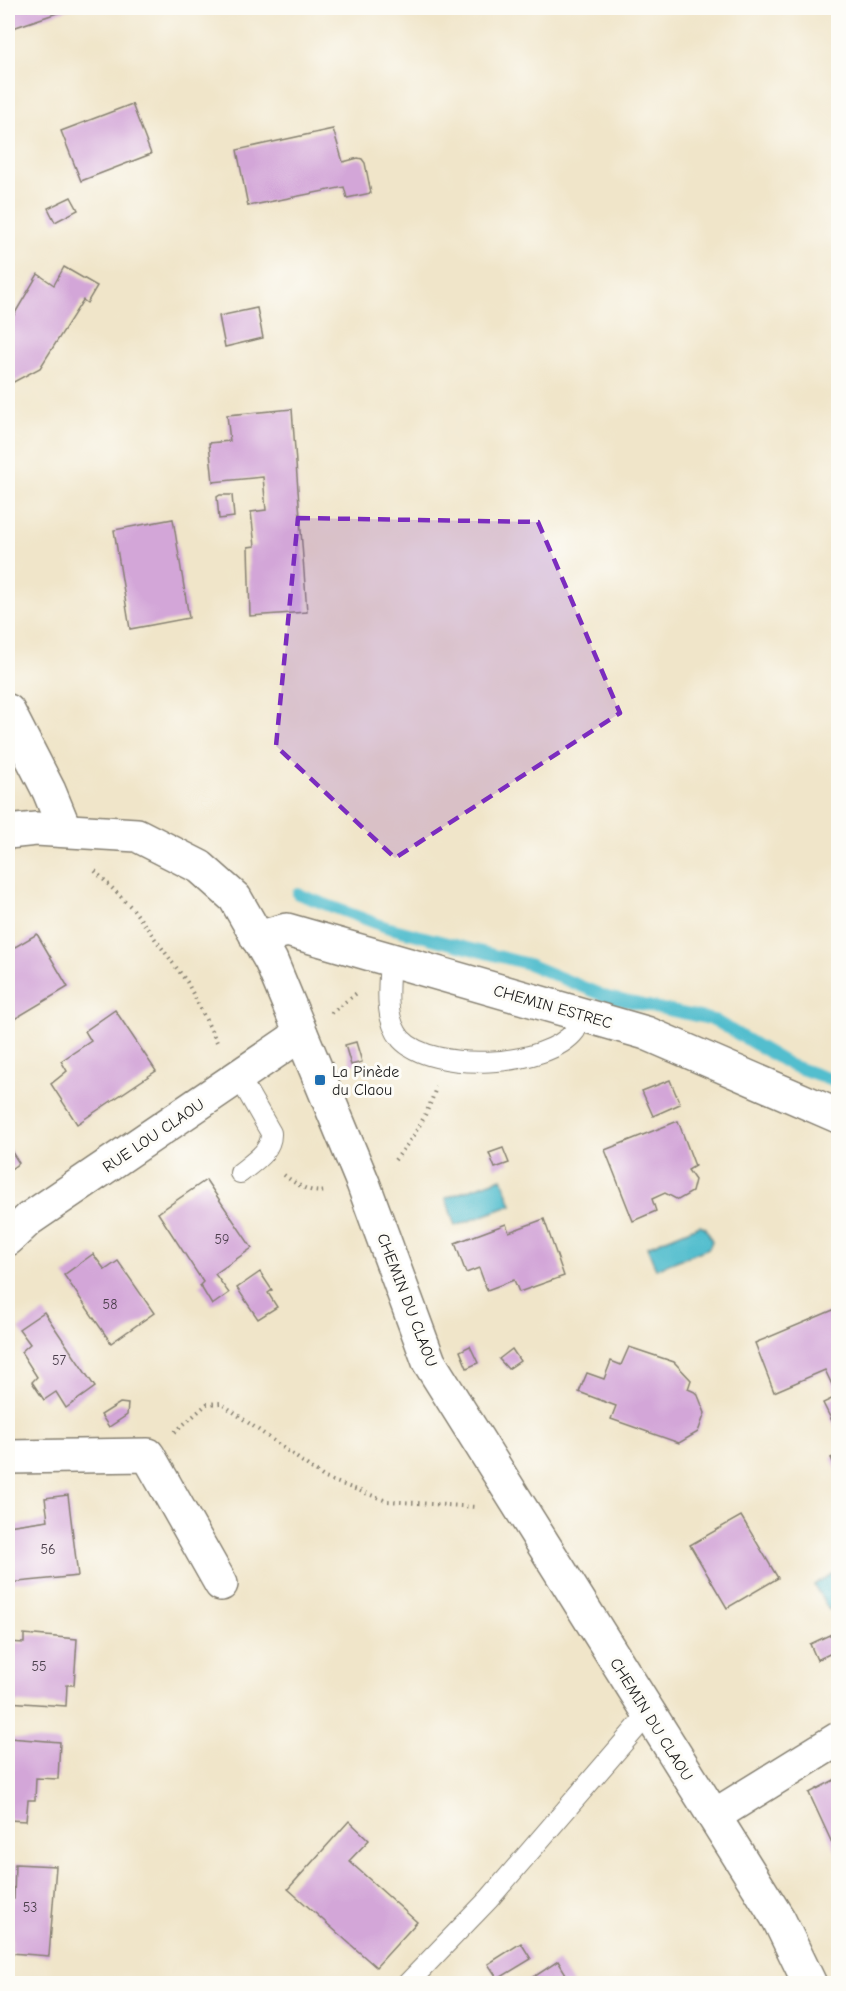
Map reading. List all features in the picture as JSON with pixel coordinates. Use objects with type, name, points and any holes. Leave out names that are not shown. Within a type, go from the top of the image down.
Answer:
[{"type":"street","points":[[8,711],[49,791],[65,830]]},
{"type":"street","name":"CHEMIN DU CLAOU","points":[[8,832],[36,829],[136,835],[200,867],[235,898],[271,961],[363,1183],[429,1362],[779,1920],[810,1983]]},
{"type":"street","name":"CHEMIN ESTREC","points":[[257,939],[287,930],[646,1032],[838,1116]]},
{"type":"street","name":"RUE LOU CLAOU","points":[[8,1239],[29,1219],[230,1064],[301,1034]]},
{"type":"street","points":[[8,1457],[148,1455],[221,1584]]},
{"type":"street","points":[[714,1816],[838,1739]]},
{"type":"lane","points":[[390,959],[388,1011],[400,1038],[416,1051],[468,1064],[530,1056],[556,1046],[575,1030],[581,1014]]},
{"type":"lane","points":[[230,1064],[271,1133],[271,1142],[264,1152],[240,1173]]},
{"type":"lane","points":[[407,1983],[489,1899],[649,1713]]},
{"type":"path","points":[[92,867],[133,909],[187,982],[230,1064]]},
{"type":"path","points":[[301,1034],[356,995],[390,959]]},
{"type":"path","points":[[388,1168],[411,1141],[431,1107],[445,1058]]},
{"type":"path","points":[[264,1152],[282,1173],[299,1187],[320,1192],[336,1189]]},
{"type":"path","points":[[148,1455],[207,1404],[221,1403],[325,1478],[387,1501],[522,1511]]},
{"type":"highlighted area","points":[[298,518],[538,522],[620,713],[395,858],[276,746]]},
{"type":"water","points":[[502,1178],[512,1205],[455,1226],[446,1198]]},
{"type":"water","points":[[700,1225],[706,1228],[712,1241],[709,1248],[656,1269],[647,1247]]},
{"type":"water","points":[[838,1570],[838,1604],[829,1610],[814,1585]]},
{"type":"building","points":[[8,8],[72,8],[10,29],[8,33]]},
{"type":"building","points":[[132,104],[151,154],[81,181],[61,131]]},
{"type":"building","points":[[333,129],[343,162],[358,158],[365,163],[371,193],[347,198],[344,187],[248,206],[237,150]]},
{"type":"building","points":[[71,197],[78,210],[55,222],[48,208]]},
{"type":"building","points":[[64,267],[97,286],[87,303],[83,300],[40,368],[8,385],[8,325],[38,274],[54,285]]},
{"type":"building","points":[[257,308],[263,338],[225,347],[219,316]]},
{"type":"building","points":[[292,409],[307,612],[250,616],[248,547],[255,546],[251,512],[266,510],[263,477],[213,482],[209,443],[230,441],[227,415]]},
{"type":"building","points":[[232,495],[234,517],[219,519],[217,497]]},
{"type":"building","points":[[173,519],[189,618],[130,629],[114,530]]},
{"type":"building","points":[[37,934],[68,987],[11,1021],[8,1016],[8,964],[11,962],[8,951]]},
{"type":"building","points":[[115,1010],[156,1071],[77,1124],[51,1084],[67,1071],[61,1061],[91,1041],[85,1031]]},
{"type":"building","points":[[356,1042],[362,1062],[351,1065],[345,1045]]},
{"type":"building","points":[[670,1080],[680,1104],[653,1116],[642,1091]]},
{"type":"building","points":[[678,1121],[695,1166],[688,1170],[695,1180],[692,1192],[678,1200],[665,1193],[652,1199],[656,1211],[633,1221],[605,1150]]},
{"type":"building","points":[[8,1146],[19,1163],[8,1171]]},
{"type":"building","points":[[503,1148],[509,1163],[495,1168],[489,1153]]},
{"type":"building","points":[[206,1180],[252,1248],[215,1274],[229,1293],[212,1305],[200,1285],[203,1282],[158,1213]]},
{"type":"building","points":[[544,1219],[564,1276],[519,1292],[514,1280],[487,1290],[479,1268],[466,1273],[455,1243],[506,1224],[509,1232]]},
{"type":"building","points":[[93,1254],[105,1270],[118,1261],[154,1313],[111,1343],[64,1275]]},
{"type":"building","points":[[260,1272],[272,1290],[268,1293],[277,1307],[258,1319],[237,1288]]},
{"type":"building","points":[[838,1308],[838,1389],[835,1391],[825,1370],[774,1392],[755,1343]]},
{"type":"building","points":[[44,1312],[95,1387],[66,1408],[56,1392],[44,1400],[32,1382],[37,1377],[21,1352],[30,1344],[19,1329]]},
{"type":"building","points":[[470,1346],[478,1363],[467,1368],[460,1351]]},
{"type":"building","points":[[629,1347],[674,1362],[691,1380],[688,1389],[697,1393],[705,1413],[698,1432],[679,1443],[611,1419],[616,1406],[579,1392],[587,1373],[604,1379],[611,1361],[621,1365]]},
{"type":"building","points":[[512,1349],[520,1361],[508,1369],[499,1359]]},
{"type":"building","points":[[838,1396],[838,1433],[823,1403]]},
{"type":"building","points":[[120,1403],[128,1404],[127,1415],[109,1427],[101,1415]]},
{"type":"building","points":[[838,1455],[838,1473],[831,1458]]},
{"type":"building","points":[[68,1495],[78,1576],[8,1583],[8,1546],[10,1545],[8,1526],[48,1520],[45,1498]]},
{"type":"building","points":[[741,1516],[778,1578],[727,1608],[690,1545]]},
{"type":"building","points":[[838,1631],[838,1650],[817,1660],[810,1644]]},
{"type":"building","points":[[24,1634],[77,1639],[74,1685],[67,1685],[66,1706],[8,1702],[8,1642],[24,1643]]},
{"type":"building","points":[[9,1738],[60,1742],[58,1779],[36,1778],[35,1800],[28,1800],[26,1821],[8,1820]]},
{"type":"building","points":[[838,1778],[838,1856],[809,1793]]},
{"type":"building","points":[[349,1821],[369,1840],[349,1861],[417,1922],[376,1967],[288,1889]]},
{"type":"building","points":[[15,1864],[56,1866],[49,1956],[11,1953],[12,1930],[8,1930],[8,1899],[14,1899]]},
{"type":"building","points":[[521,1943],[531,1959],[498,1979],[488,1964]]},
{"type":"building","points":[[558,1961],[572,1984],[523,1984]]},
{"type":"waterway","points":[[298,894],[386,927],[528,964],[607,997],[714,1020],[790,1065],[838,1082]]},
{"type":"place","name":"La Pinède du Claou","points":[[320,1080]]}]
